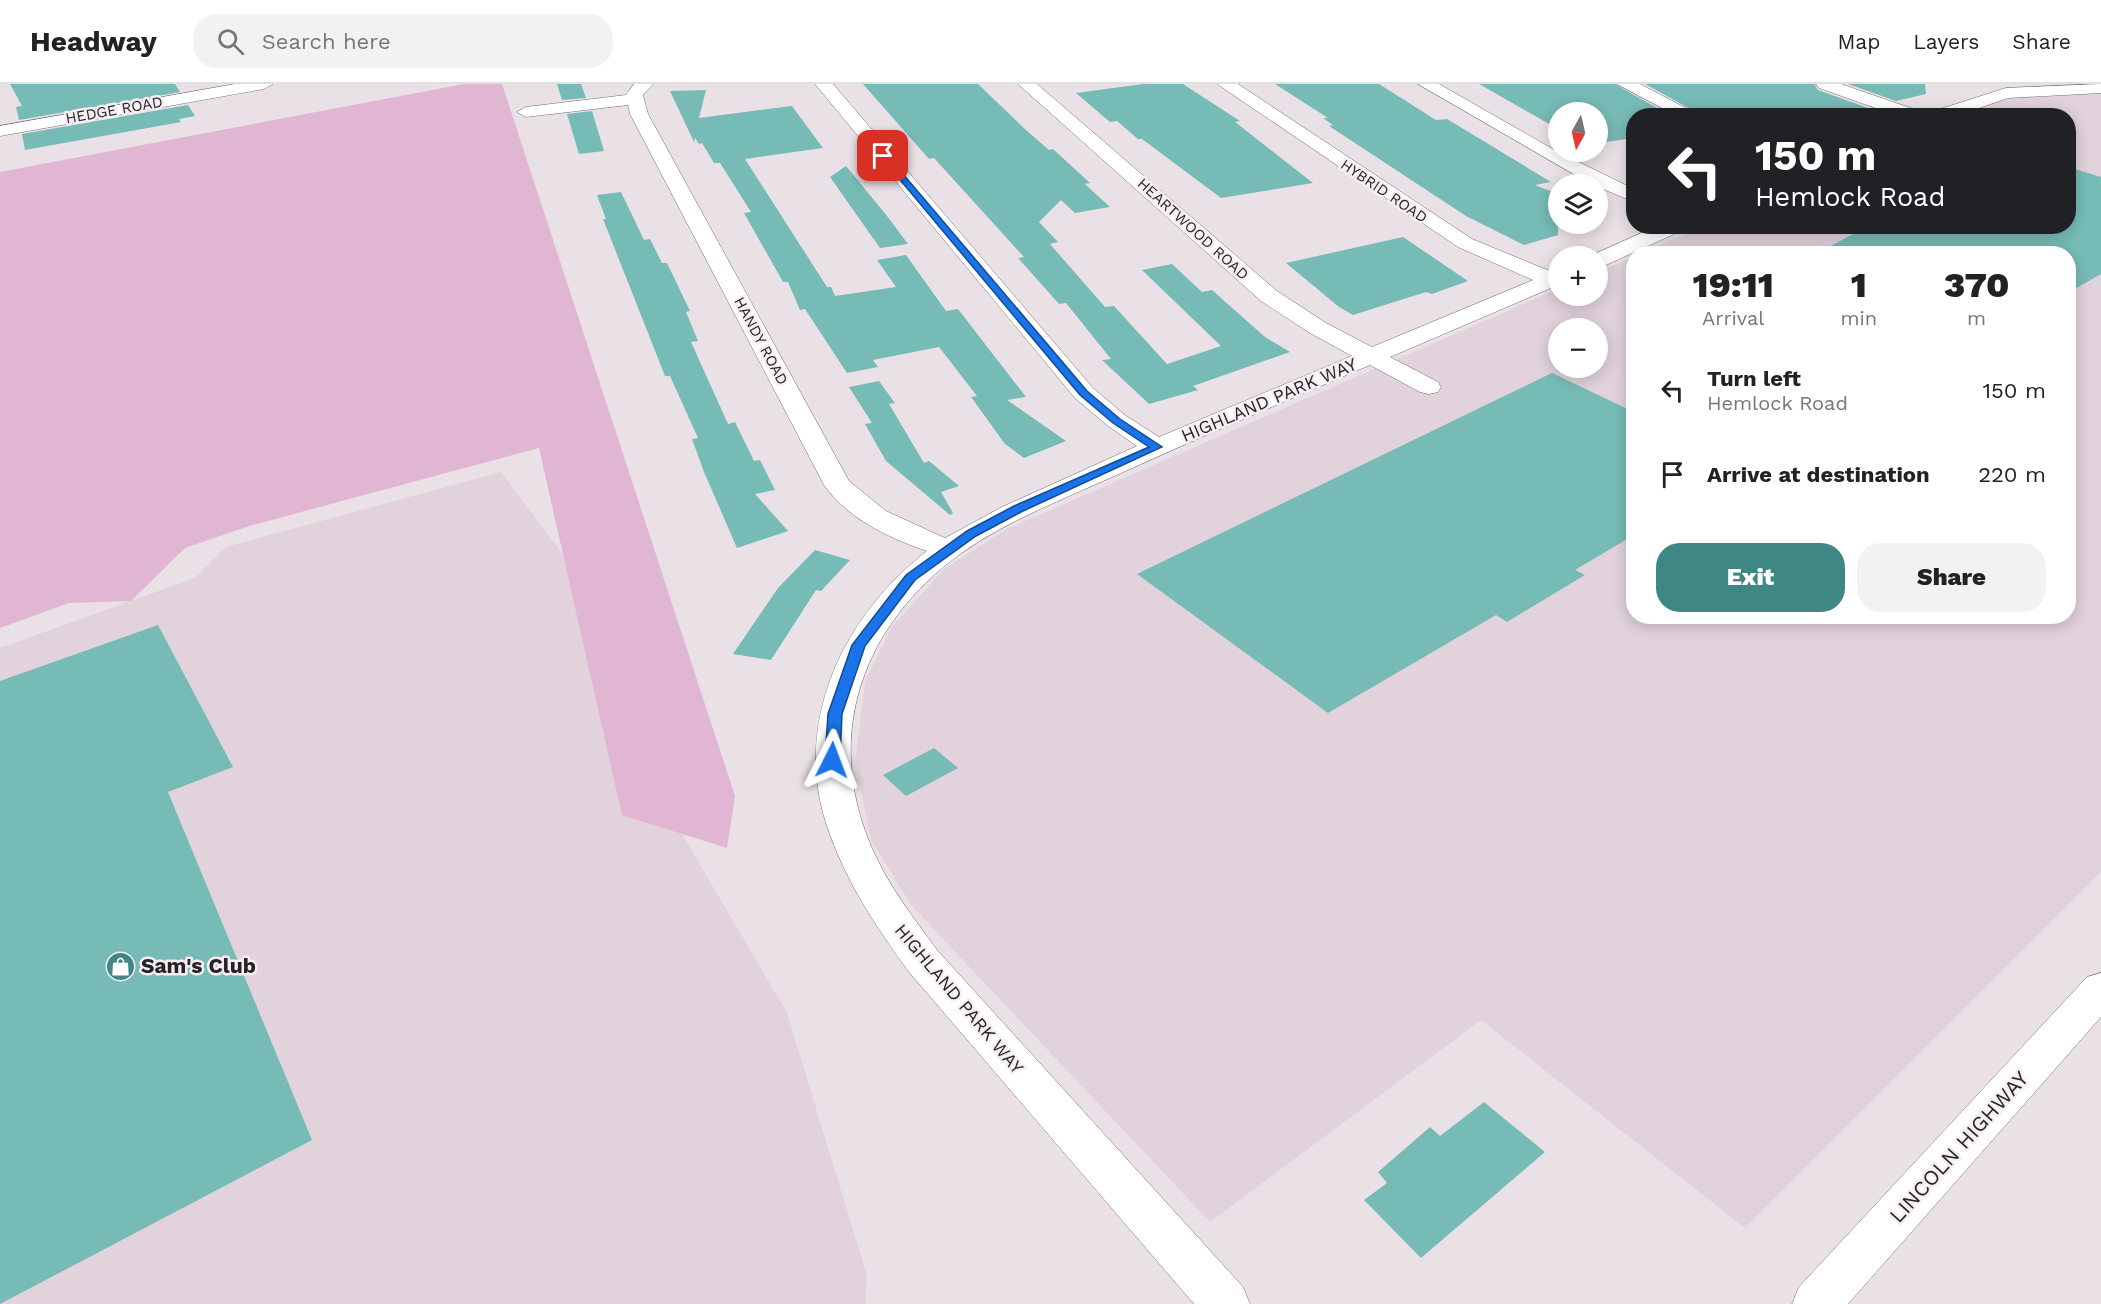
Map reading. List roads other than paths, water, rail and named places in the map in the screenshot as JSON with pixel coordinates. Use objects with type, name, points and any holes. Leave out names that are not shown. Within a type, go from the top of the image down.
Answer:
[{"type":"street","name":"HEDGE ROAD","points":[[0,131],[264,84]]},
{"type":"street","points":[[824,84],[1084,393],[1117,421],[1157,447]]},
{"type":"street","name":"HEARTWOOD ROAD","points":[[1026,84],[1269,296],[1318,328],[1429,387]]},
{"type":"street","name":"HYBRID ROAD","points":[[1226,84],[1465,243],[1548,275]]},
{"type":"street","points":[[1427,84],[1599,182],[1626,193]]},
{"type":"street","points":[[1626,84],[1676,108]]},
{"type":"street","points":[[1825,84],[1893,108]]},
{"type":"street","points":[[1958,108],[1988,97],[2034,87],[2101,88]]},
{"type":"street","points":[[526,112],[639,92]]},
{"type":"street","name":"HANDY ROAD","points":[[639,92],[838,486],[861,509],[887,526],[948,549]]},
{"type":"street","points":[[1630,246],[1658,234]]},
{"type":"street","points":[[1608,256],[1626,248]]},
{"type":"street","name":"HIGHLAND PARK WAY","points":[[1226,1304],[923,961],[891,919],[866,875],[839,806],[832,760],[835,714],[859,645],[911,578],[948,549],[1018,509],[1157,447],[1548,281]]},
{"type":"street","name":"LINCOLN HIGHWAY","points":[[1816,1304],[2101,989]]},
{"type":"place","name":"Sam's Club","points":[[120,966]]}]
